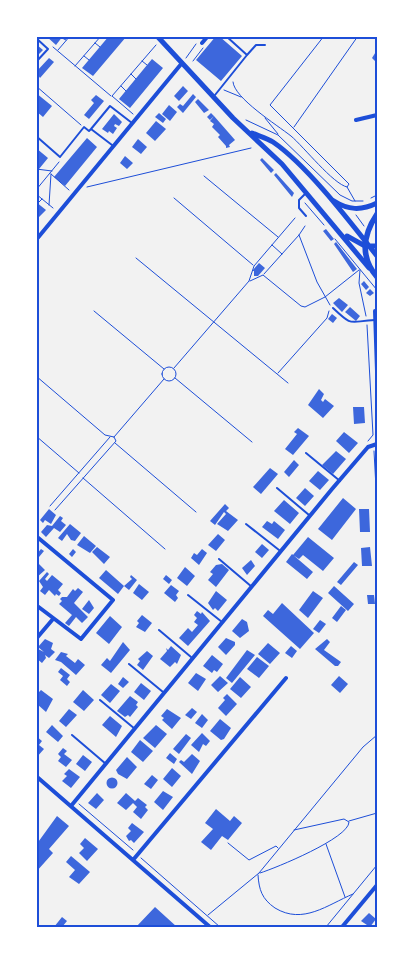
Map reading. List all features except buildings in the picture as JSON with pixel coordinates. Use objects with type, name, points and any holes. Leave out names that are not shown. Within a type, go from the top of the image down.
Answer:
[{"type":"main road","points":[[377,214],[368,229],[366,245],[371,269],[377,277]]},
{"type":"street","points":[[157,36],[213,97],[273,155],[371,269]]},
{"type":"street","points":[[202,43],[208,36]]},
{"type":"street","points":[[36,240],[182,62]]},
{"type":"street","points":[[356,120],[377,115]]},
{"type":"street","points":[[247,130],[278,146],[327,196],[377,256]]},
{"type":"street","points":[[327,196],[341,206],[352,209],[365,208],[377,203]]},
{"type":"street","points":[[342,233],[366,245],[377,246]]},
{"type":"street","points":[[375,310],[377,370]]},
{"type":"street","points":[[71,806],[340,480],[368,447],[375,444]]},
{"type":"street","points":[[36,536],[113,600],[81,639],[53,620],[36,605]]},
{"type":"street","points":[[36,639],[53,620]]},
{"type":"street","points":[[134,860],[286,678]]},
{"type":"street","points":[[36,776],[210,927]]},
{"type":"street","points":[[342,927],[377,885]]},
{"type":"lane","points":[[226,36],[247,55]]},
{"type":"lane","points":[[36,38],[48,49],[36,62]]},
{"type":"lane","points":[[213,97],[256,45],[265,46]]},
{"type":"lane","points":[[91,129],[110,106],[132,123]]},
{"type":"lane","points":[[36,136],[60,157],[84,128],[89,131],[91,129],[113,146]]},
{"type":"lane","points":[[306,192],[301,198],[299,208],[306,216]]},
{"type":"lane","points":[[333,308],[343,318],[354,324],[375,320]]},
{"type":"lane","points":[[36,311],[38,316],[36,320]]},
{"type":"lane","points":[[306,452],[340,480]]},
{"type":"lane","points":[[277,488],[311,516]]},
{"type":"lane","points":[[246,524],[281,552]]},
{"type":"lane","points":[[219,559],[252,587]]},
{"type":"lane","points":[[188,594],[222,622]]},
{"type":"lane","points":[[160,630],[193,659]]},
{"type":"lane","points":[[129,664],[164,694]]},
{"type":"lane","points":[[100,700],[135,729]]},
{"type":"lane","points":[[72,735],[106,764]]},
{"type":"path","points":[[58,51],[70,36]]},
{"type":"path","points":[[75,66],[101,36]]},
{"type":"path","points":[[324,36],[270,105],[349,184],[347,187],[355,201]]},
{"type":"path","points":[[294,128],[358,36]]},
{"type":"path","points":[[62,38],[66,41]]},
{"type":"path","points":[[95,43],[100,47]]},
{"type":"path","points":[[182,62],[196,44],[202,43]]},
{"type":"path","points":[[112,96],[156,44]]},
{"type":"path","points":[[52,46],[133,114]]},
{"type":"path","points":[[84,56],[89,60]]},
{"type":"path","points":[[142,61],[147,66]]},
{"type":"path","points":[[131,74],[136,78]]},
{"type":"path","points":[[233,82],[233,88],[242,97],[294,138],[336,182],[347,187]]},
{"type":"path","points":[[36,86],[84,128]]},
{"type":"path","points":[[120,86],[126,91]]},
{"type":"path","points":[[222,88],[242,97]]},
{"type":"path","points":[[45,100],[48,96]]},
{"type":"path","points":[[263,115],[278,135],[340,195],[355,201],[369,200],[377,195]]},
{"type":"path","points":[[245,120],[278,135]]},
{"type":"path","points":[[76,190],[252,148]]},
{"type":"path","points":[[36,190],[60,162]]},
{"type":"path","points":[[57,165],[62,168]]},
{"type":"path","points":[[36,169],[52,172],[70,190]]},
{"type":"path","points":[[49,205],[52,172]]},
{"type":"path","points":[[204,176],[278,237]]},
{"type":"path","points":[[36,194],[53,208]]},
{"type":"path","points":[[174,198],[254,266]]},
{"type":"path","points":[[301,198],[324,225]]},
{"type":"path","points":[[38,204],[42,199]]},
{"type":"path","points":[[174,368],[249,281],[254,266],[295,218]]},
{"type":"path","points":[[249,281],[263,275],[305,226]]},
{"type":"path","points":[[299,235],[325,296],[333,308]]},
{"type":"path","points":[[335,239],[377,290]]},
{"type":"path","points":[[271,245],[282,254]]},
{"type":"path","points":[[136,258],[288,382]]},
{"type":"path","points":[[263,275],[301,306],[310,306],[360,270]]},
{"type":"path","points":[[360,270],[358,283],[367,320],[377,506]]},
{"type":"path","points":[[278,374],[327,318],[330,305]]},
{"type":"path","points":[[94,311],[164,369]]},
{"type":"path","points":[[164,369],[171,366],[174,368]]},
{"type":"path","points":[[174,368],[176,371],[175,378]]},
{"type":"path","points":[[164,369],[162,372],[164,379]]},
{"type":"path","points":[[36,376],[105,435],[114,436]]},
{"type":"path","points":[[164,379],[168,381],[175,378]]},
{"type":"path","points":[[175,378],[252,442]]},
{"type":"path","points":[[55,510],[114,442],[114,436],[164,379]]},
{"type":"path","points":[[367,442],[373,435]]},
{"type":"path","points":[[36,436],[79,473]]},
{"type":"path","points":[[50,506],[110,436]]},
{"type":"path","points":[[114,442],[196,512]]},
{"type":"path","points":[[83,478],[165,550]]},
{"type":"path","points":[[208,916],[258,874],[363,746],[377,735]]},
{"type":"path","points":[[76,800],[220,927]]},
{"type":"path","points":[[294,830],[344,820],[348,821],[377,812]]},
{"type":"path","points":[[258,874],[326,843],[346,830],[349,825],[348,821]]},
{"type":"path","points":[[228,843],[249,860],[276,846],[279,848]]},
{"type":"path","points":[[326,843],[346,897]]},
{"type":"path","points":[[326,927],[377,865]]},
{"type":"path","points":[[258,874],[262,897],[271,905],[291,915],[301,916],[316,911],[353,894]]}]
